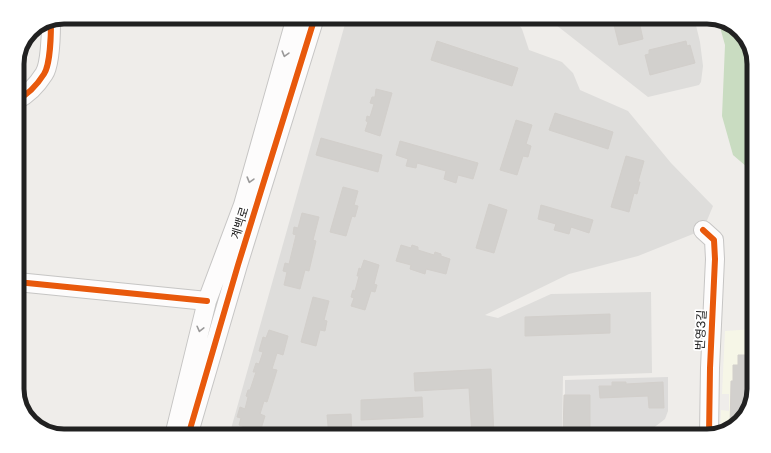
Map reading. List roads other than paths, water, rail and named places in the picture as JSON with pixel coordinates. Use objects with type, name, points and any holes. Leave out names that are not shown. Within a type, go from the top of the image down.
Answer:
[{"type":"street","name":"계백로","points":[[176,429],[207,301],[243,205],[294,24]]},
{"type":"street","name":"계백로","points":[[190,429],[238,265],[313,24]]},
{"type":"street","points":[[24,96],[44,74],[51,44],[51,26]]},
{"type":"street","name":"번영3길","points":[[703,230],[714,240],[715,259],[709,429]]},
{"type":"street","points":[[24,283],[207,301]]}]
